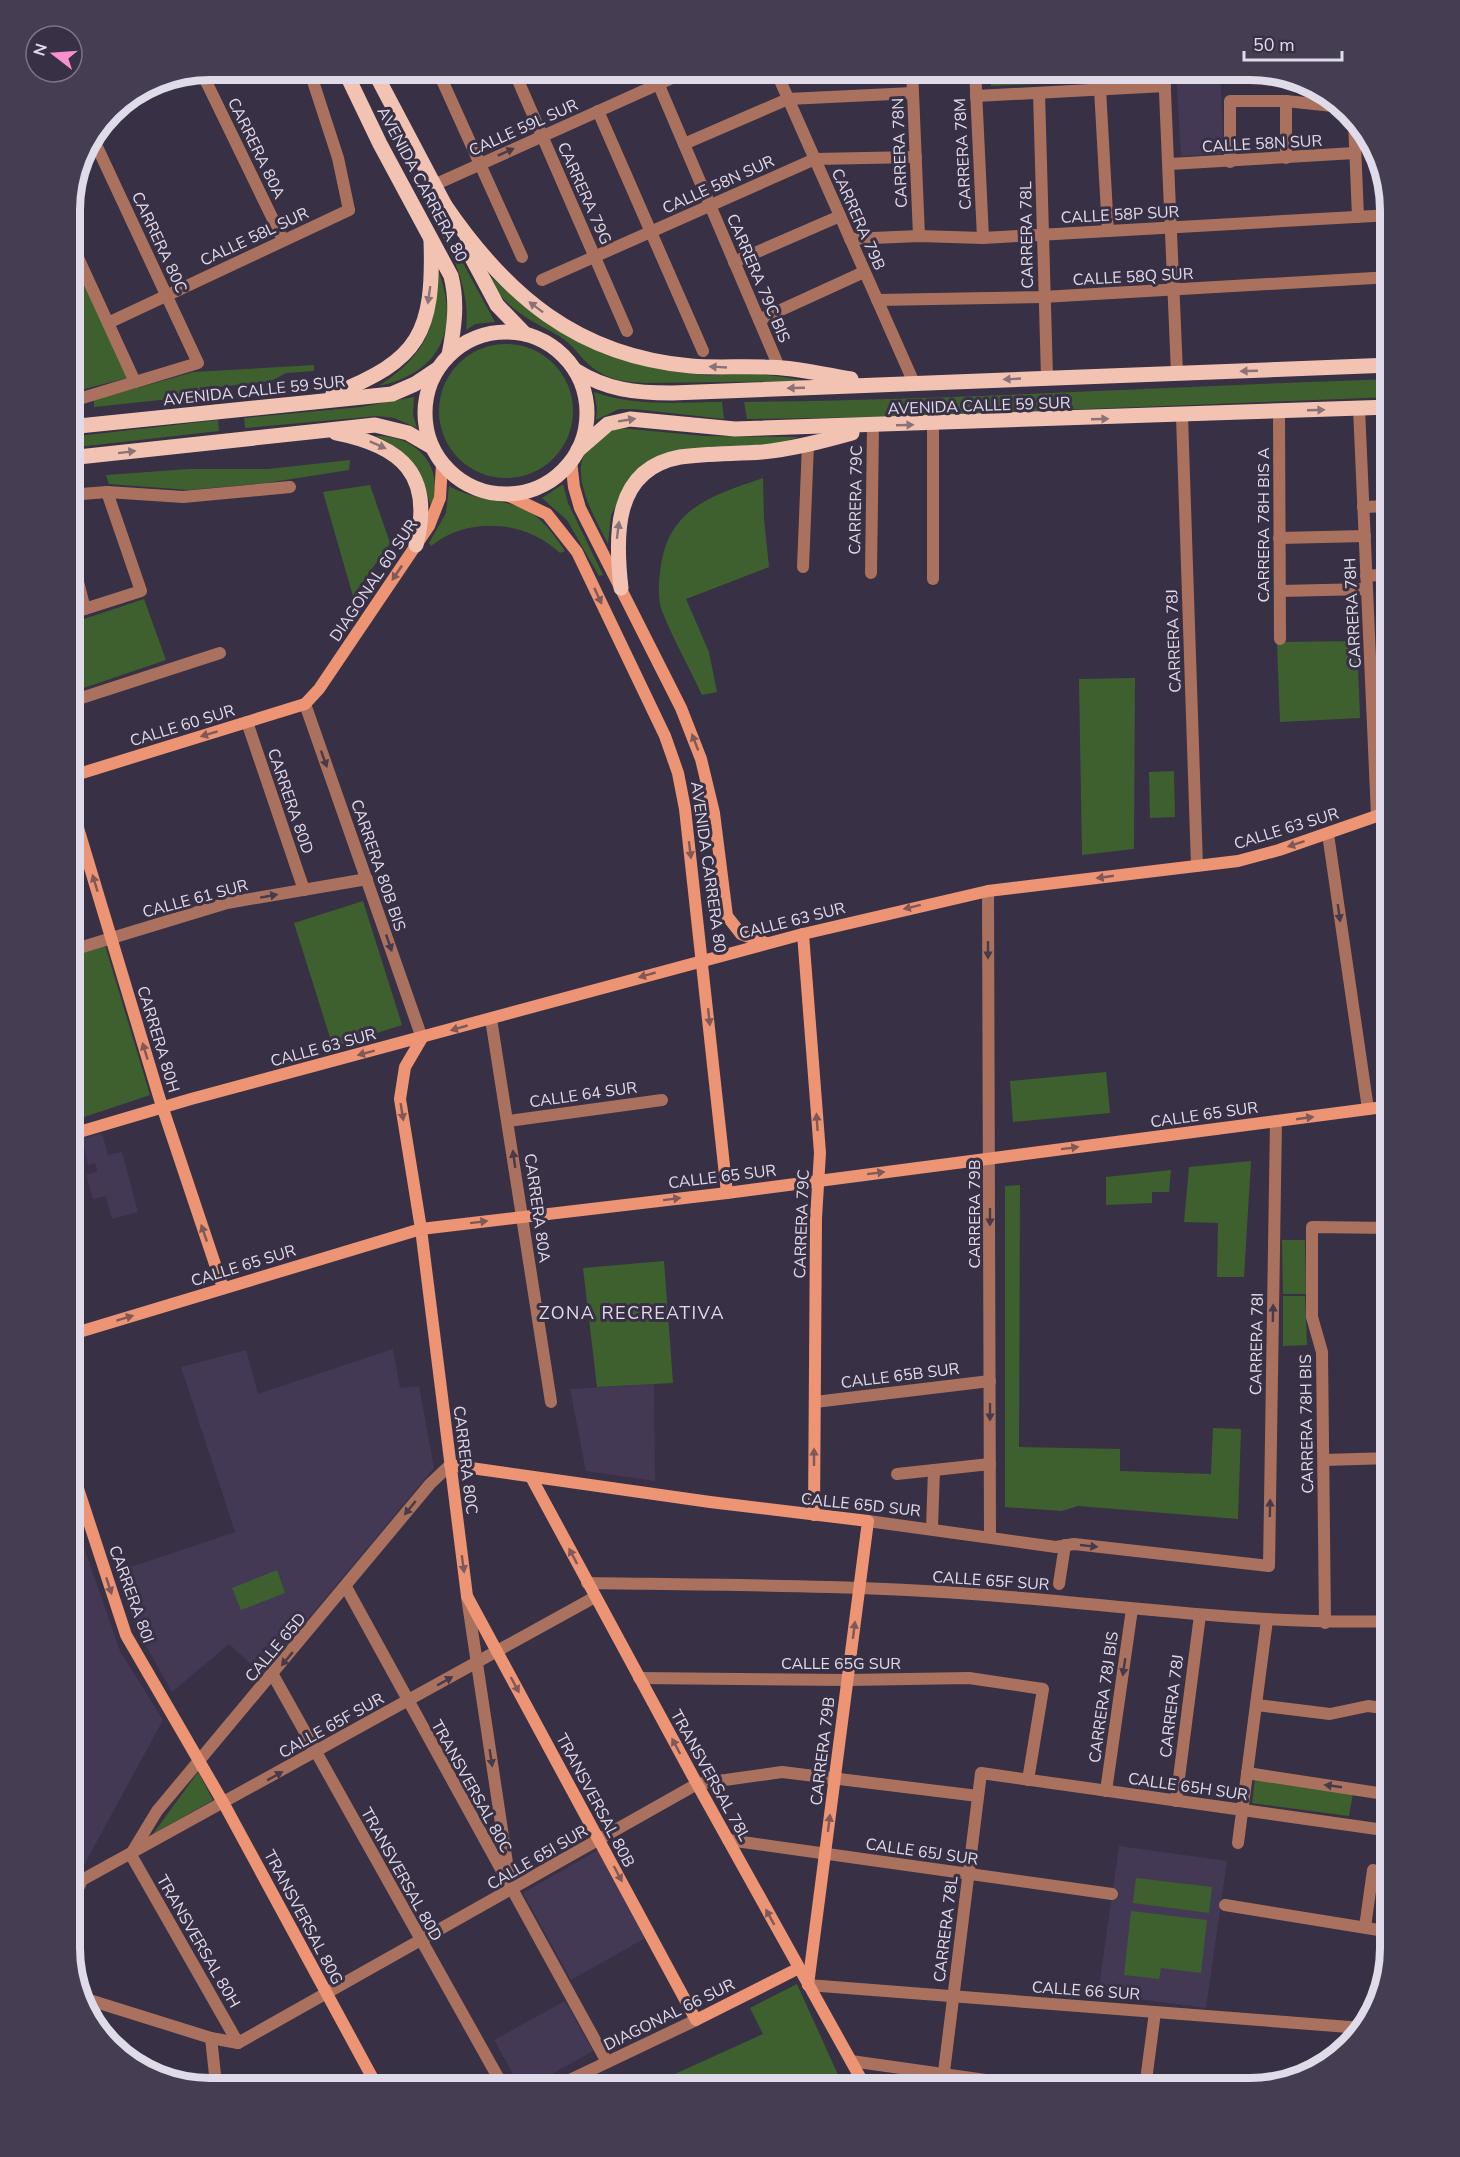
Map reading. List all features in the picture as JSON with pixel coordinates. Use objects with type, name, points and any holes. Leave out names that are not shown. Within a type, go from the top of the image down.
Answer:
[{"type":"main road","name":"AVENIDA CARRERA 80","points":[[349,80],[453,286],[455,317],[448,355]]},
{"type":"main road","name":"AVENIDA CARRERA 80","points":[[379,80],[497,305],[525,334]]},
{"type":"main road","points":[[444,204],[470,242],[510,285],[543,312],[584,336],[621,351],[672,363],[723,368],[779,367],[880,385]]},
{"type":"main road","points":[[313,402],[389,369],[410,348],[427,312],[432,273],[430,237]]},
{"type":"main road","points":[[498,332],[525,334],[553,346],[575,370],[587,407],[585,431],[575,455],[546,484],[527,492],[507,495],[493,494],[471,487],[442,464],[432,447],[425,422],[430,382],[448,355],[471,339],[498,332]]},
{"type":"main road","name":"AVENIDA CALLE 59 SUR","points":[[575,370],[607,387],[635,393],[1380,365]]},
{"type":"main road","name":"AVENIDA CALLE 59 SUR","points":[[80,426],[392,394],[415,384],[437,369]]},
{"type":"main road","name":"AVENIDA CALLE 59 SUR","points":[[575,455],[608,424],[630,418],[735,429],[873,427],[1380,407]]},
{"type":"main road","points":[[80,457],[321,430],[387,426],[408,433],[432,447]]},
{"type":"main road","points":[[621,588],[616,541],[620,514],[633,486],[645,474],[666,461],[678,458],[765,452],[808,444],[873,427]]},
{"type":"main road","points":[[321,430],[382,446],[402,460],[411,470],[421,501],[422,517],[416,545]]},
{"type":"street","name":"CARRERA 80A","points":[[205,80],[283,240]]},
{"type":"street","name":"CALLE 58L SUR","points":[[108,323],[349,210],[338,158],[313,80]]},
{"type":"street","points":[[442,80],[522,257]]},
{"type":"street","name":"CARRERA 79G","points":[[518,80],[627,331]]},
{"type":"street","name":"CARRERA 79C BIS","points":[[656,80],[779,367]]},
{"type":"street","name":"CALLE 59L SUR","points":[[434,185],[667,80]]},
{"type":"street","name":"CARRERA 79B","points":[[780,80],[914,383]]},
{"type":"street","name":"CARRERA 78N","points":[[912,80],[919,236]]},
{"type":"street","name":"CARRERA 78M","points":[[975,80],[983,238]]},
{"type":"street","points":[[1165,80],[1173,228],[1177,373]]},
{"type":"street","points":[[976,96],[1165,86]]},
{"type":"street","points":[[1100,89],[1107,231]]},
{"type":"street","points":[[684,144],[788,99],[913,93]]},
{"type":"street","name":"CARRERA 78L","points":[[1039,93],[1047,377]]},
{"type":"street","points":[[1230,162],[1230,101],[1329,106]]},
{"type":"street","points":[[1286,102],[1286,158]]},
{"type":"street","points":[[598,111],[703,351]]},
{"type":"street","points":[[1354,131],[1358,217]]},
{"type":"street","name":"CARRERA 80C","points":[[96,146],[198,363],[135,382]]},
{"type":"street","name":"CALLE 58N SUR","points":[[1170,164],[1355,153]]},
{"type":"street","name":"CALLE 58N SUR","points":[[542,280],[815,159],[916,157]]},
{"type":"street","points":[[734,262],[840,216]]},
{"type":"street","name":"CALLE 58P SUR","points":[[850,239],[919,236],[983,238],[1380,216]]},
{"type":"street","points":[[80,262],[135,382],[80,399]]},
{"type":"street","points":[[759,320],[864,272]]},
{"type":"street","name":"CALLE 58Q SUR","points":[[877,300],[1043,297],[1380,278]]},
{"type":"street","name":"CARRERA 78H","points":[[1359,408],[1377,816]]},
{"type":"street","name":"CARRERA 78H BIS A","points":[[1279,411],[1280,639]]},
{"type":"street","name":"CARRERA 78J","points":[[1182,416],[1197,866]]},
{"type":"street","points":[[933,424],[933,579]]},
{"type":"street","name":"CARRERA 79C","points":[[871,573],[873,427]]},
{"type":"street","points":[[803,567],[808,444]]},
{"type":"street","name":"AVENIDA CARRERA 80","points":[[575,455],[574,487],[580,508],[681,708],[701,759],[713,806],[727,916],[741,934],[767,943]]},
{"type":"street","name":"DIAGONAL 60 SUR","points":[[305,704],[320,689],[436,512],[440,498],[442,464]]},
{"type":"street","points":[[80,494],[106,492],[183,498],[290,487]]},
{"type":"street","points":[[80,611],[141,591],[106,492]]},
{"type":"street","name":"AVENIDA CARRERA 80","points":[[507,495],[547,514],[567,536],[577,552],[665,736],[678,773],[685,809],[703,959],[727,1193]]},
{"type":"street","points":[[1363,507],[1380,506]]},
{"type":"street","points":[[1280,538],[1365,536]]},
{"type":"street","points":[[1280,591],[1367,582],[1380,578]]},
{"type":"street","points":[[80,589],[85,609]]},
{"type":"street","points":[[80,698],[220,653]]},
{"type":"street","name":"CALLE 60 SUR","points":[[80,774],[305,704]]},
{"type":"street","name":"CARRERA 80B BIS","points":[[305,704],[422,1038]]},
{"type":"street","name":"CARRERA 80D","points":[[247,722],[304,890]]},
{"type":"street","name":"CALLE 63 SUR","points":[[80,1132],[162,1107],[422,1038],[703,959],[803,934],[988,891],[1261,856],[1380,815]]},
{"type":"street","name":"CARRERA 80H","points":[[80,834],[162,1107],[223,1288]]},
{"type":"street","points":[[1328,834],[1368,1109]]},
{"type":"street","name":"CALLE 61 SUR","points":[[80,948],[227,903],[367,879]]},
{"type":"street","name":"CARRERA 79B","points":[[988,891],[990,1537]]},
{"type":"street","name":"CARRERA 79C","points":[[803,934],[820,1153],[814,1402],[814,1515]]},
{"type":"street","name":"CARRERA 80A","points":[[491,1019],[552,1402]]},
{"type":"street","name":"CARRERA 80C","points":[[422,1038],[405,1067],[400,1089],[421,1229],[467,1596],[511,1891]]},
{"type":"street","name":"CALLE 64 SUR","points":[[508,1121],[662,1100]]},
{"type":"street","name":"CALLE 65 SUR","points":[[80,1332],[421,1229],[727,1193],[1380,1107]]},
{"type":"street","name":"CARRERA 78I","points":[[1269,1566],[1276,1121]]},
{"type":"street","name":"CARRERA 78H BIS","points":[[1325,1623],[1322,1352],[1312,1317],[1312,1227],[1380,1228]]},
{"type":"street","name":"CALLE 65B SUR","points":[[814,1402],[990,1381]]},
{"type":"street","points":[[1324,1460],[1380,1458]]},
{"type":"street","points":[[897,1474],[990,1464]]},
{"type":"street","name":"CALLE 65D SUR","points":[[450,1465],[814,1515],[933,1528],[1056,1547],[1065,1545],[1269,1566]]},
{"type":"street","name":"CALLE 65D","points":[[131,1855],[158,1811],[430,1484],[450,1465]]},
{"type":"street","points":[[933,1528],[934,1470]]},
{"type":"street","name":"TRANSVERSAL 78L","points":[[531,1477],[697,1785],[860,2078]]},
{"type":"street","name":"CARRERA 80I","points":[[80,1495],[126,1635],[199,1762]]},
{"type":"street","name":"CARRERA 79B","points":[[808,1985],[868,1521]]},
{"type":"street","points":[[1059,1584],[1065,1545]]},
{"type":"street","name":"CALLE 65F SUR","points":[[588,1582],[859,1588],[1009,1597],[1267,1620],[1325,1623],[1380,1621]]},
{"type":"street","name":"TRANSVERSAL 80C","points":[[346,1587],[407,1702],[607,2062]]},
{"type":"street","name":"TRANSVERSAL 80B","points":[[467,1596],[696,2019]]},
{"type":"street","name":"CALLE 65F SUR","points":[[82,1880],[224,1804],[595,1597]]},
{"type":"street","name":"CARRERA 78J BIS","points":[[1106,1791],[1132,1609]]},
{"type":"street","name":"CARRERA 78J","points":[[1176,1801],[1200,1615]]},
{"type":"street","points":[[1238,1843],[1267,1620]]},
{"type":"street","name":"TRANSVERSAL 80D","points":[[273,1675],[498,2077]]},
{"type":"street","name":"CALLE 65G SUR","points":[[639,1678],[847,1680],[969,1678],[1043,1689],[1028,1780]]},
{"type":"street","points":[[1257,1705],[1330,1713],[1368,1706],[1380,1708]]},
{"type":"street","name":"TRANSVERSAL 80G","points":[[199,1762],[372,2077]]},
{"type":"street","name":"CALLE 65I SUR","points":[[238,2043],[421,1943],[697,1785],[782,1772],[978,1796]]},
{"type":"street","name":"CARRERA 78L","points":[[943,2078],[981,1773]]},
{"type":"street","name":"CALLE 65H SUR","points":[[981,1773],[1380,1829]]},
{"type":"street","points":[[1247,1773],[1380,1793]]},
{"type":"street","name":"CALLE 65J SUR","points":[[728,1840],[1112,1894]]},
{"type":"street","name":"TRANSVERSAL 80H","points":[[131,1855],[238,2043]]},
{"type":"street","points":[[1365,1927],[1373,1870]]},
{"type":"street","points":[[80,1884],[82,1880]]},
{"type":"street","points":[[1225,1905],[1380,1930]]},
{"type":"street","name":"DIAGONAL 66 SUR","points":[[575,2077],[799,1968]]},
{"type":"street","name":"CALLE 66 SUR","points":[[808,1985],[1353,2028]]},
{"type":"street","points":[[91,2001],[211,2038],[238,2043]]},
{"type":"street","points":[[1146,2078],[1155,2012]]},
{"type":"street","points":[[211,2038],[215,2077]]},
{"type":"street","points":[[851,2061],[969,2078]]},
{"type":"shaded area","points":[[1177,80],[1221,80],[1224,154],[1181,156]]},
{"type":"shaded area","points":[[102,1133],[108,1155],[122,1152],[138,1212],[112,1219],[106,1196],[93,1199],[86,1175],[98,1171],[95,1163],[88,1165],[82,1139]]},
{"type":"shaded area","points":[[393,1349],[400,1388],[419,1386],[434,1468],[262,1674],[229,1644],[172,1692],[137,1630],[116,1572],[235,1532],[181,1367],[246,1350],[258,1394]]},
{"type":"shaded area","points":[[654,1384],[655,1481],[586,1471],[570,1389]]},
{"type":"shaded area","points":[[80,1536],[120,1651],[163,1720],[84,1865],[80,1861]]},
{"type":"shaded area","points":[[1119,1846],[1227,1861],[1206,2008],[1098,1994]]},
{"type":"shaded area","points":[[598,1850],[647,1937],[571,1980],[523,1893]]},
{"type":"shaded area","points":[[565,2001],[593,2051],[546,2077],[515,2077],[494,2040]]},
{"type":"green space","points":[[991,80],[1132,80],[991,86]]},
{"type":"green space","points":[[422,188],[495,322],[475,324],[466,330],[467,311],[459,274],[418,189]]},
{"type":"green space","points":[[80,266],[131,377],[80,390]]},
{"type":"green space","points":[[437,267],[444,288],[447,308],[446,326],[441,343],[432,357],[419,370],[379,386],[409,362],[427,336],[435,305]]},
{"type":"green space","points":[[485,271],[510,294],[559,330],[611,355],[639,364],[703,375],[744,374],[807,381],[645,383],[611,378],[593,368],[564,339],[516,311],[500,295]]},
{"type":"green space","points":[[506,344],[532,349],[553,364],[568,385],[573,411],[568,437],[553,458],[532,473],[506,478],[480,473],[459,458],[444,437],[439,411],[444,385],[459,364],[480,349]]},
{"type":"green space","points":[[314,365],[314,371],[286,373],[271,381],[218,387],[217,394],[94,407],[94,400],[194,372]]},
{"type":"green space","points":[[1380,379],[1380,397],[884,417],[747,419],[744,402],[987,396]]},
{"type":"green space","points":[[594,392],[641,402],[722,402],[724,419],[619,409],[596,420],[597,408]]},
{"type":"green space","points":[[414,397],[413,415],[417,428],[394,418],[377,416],[245,428],[244,418],[361,407]]},
{"type":"green space","points":[[218,420],[219,431],[80,447],[80,436]]},
{"type":"green space","points":[[620,428],[704,436],[799,437],[775,444],[731,448],[631,477],[611,515],[608,544],[585,495],[581,478],[582,463],[587,449],[600,437]]},
{"type":"green space","points":[[375,436],[404,441],[424,456],[431,467],[434,479],[435,493],[431,508],[424,484],[412,464],[397,448]]},
{"type":"green space","points":[[350,460],[349,470],[266,483],[189,490],[109,484],[106,475],[189,469],[268,469]]},
{"type":"green space","points":[[763,478],[769,567],[686,599],[709,652],[717,692],[702,695],[660,606],[661,565],[666,545],[684,516],[697,506]]},
{"type":"green space","points":[[563,484],[568,503],[603,575],[599,576],[567,520],[542,498]]},
{"type":"green space","points":[[370,485],[390,543],[353,596],[323,492]]},
{"type":"green space","points":[[449,486],[467,494],[525,509],[545,524],[565,551],[560,553],[531,534],[497,526],[480,526],[462,530],[446,536],[431,546],[429,543],[446,513]]},
{"type":"green space","points":[[144,599],[166,660],[80,689],[80,620]]},
{"type":"green space","points":[[1357,641],[1360,718],[1280,722],[1277,642]]},
{"type":"green space","points":[[1135,678],[1134,849],[1082,855],[1079,679]]},
{"type":"green space","points":[[1174,771],[1175,817],[1150,818],[1149,772]]},
{"type":"green space","points":[[363,901],[402,1025],[333,1047],[294,923]]},
{"type":"green space","points":[[105,945],[150,1095],[80,1118],[80,953]]},
{"type":"green space","points":[[1106,1072],[1110,1113],[1013,1122],[1010,1081]]},
{"type":"green space","points":[[1251,1161],[1244,1277],[1217,1277],[1218,1223],[1184,1222],[1189,1167]]},
{"type":"green space","points":[[1171,1170],[1169,1192],[1152,1192],[1152,1203],[1106,1205],[1106,1177]]},
{"type":"green space","points":[[1020,1185],[1019,1447],[1120,1449],[1120,1471],[1211,1474],[1213,1428],[1241,1429],[1238,1519],[1078,1506],[1062,1511],[1005,1507],[1005,1186]]},
{"type":"green space","points":[[1282,1240],[1305,1240],[1306,1294],[1283,1294]]},
{"type":"green space","points":[[664,1261],[673,1383],[597,1387],[583,1268]]},
{"type":"green space","points":[[1283,1296],[1305,1296],[1307,1345],[1283,1346]]},
{"type":"green space","points":[[277,1570],[285,1593],[241,1610],[232,1588]]},
{"type":"green space","points":[[198,1772],[213,1800],[153,1834]]},
{"type":"green space","points":[[1255,1779],[1353,1793],[1349,1816],[1252,1803]]},
{"type":"green space","points":[[1136,1878],[1212,1887],[1209,1913],[1133,1903]]},
{"type":"green space","points":[[1131,1911],[1207,1920],[1201,1973],[1161,1968],[1159,1979],[1124,1975]]},
{"type":"green space","points":[[797,1984],[839,2078],[667,2077],[763,2034],[750,2008]]},
{"type":"district","name":"ZONA RECREATIVA","points":[[632,1313]]}]
